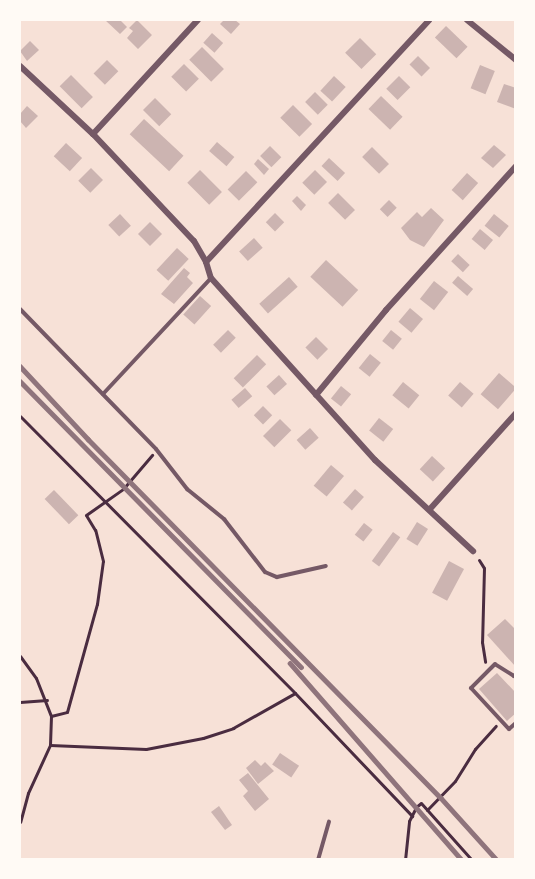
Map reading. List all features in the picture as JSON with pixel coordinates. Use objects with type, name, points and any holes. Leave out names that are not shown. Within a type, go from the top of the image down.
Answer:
[{"type":"street","points":[[93,134],[198,20]]},
{"type":"street","points":[[206,262],[429,20]]},
{"type":"street","points":[[468,20],[516,60]]},
{"type":"street","points":[[20,66],[93,134],[194,240],[206,262],[211,278],[375,460],[473,550]]},
{"type":"street","points":[[316,395],[386,310],[516,166]]},
{"type":"street","points":[[430,509],[516,412]]},
{"type":"lane","points":[[103,394],[211,278]]},
{"type":"lane","points":[[20,309],[156,448],[187,489],[224,519],[265,572],[276,577],[326,566]]},
{"type":"lane","points":[[516,674],[513,676],[495,664],[471,688],[509,729],[516,723]]},
{"type":"lane","points":[[318,860],[329,822]]},
{"type":"path","points":[[20,416],[295,693],[412,816]]},
{"type":"path","points":[[51,716],[67,712],[96,604],[103,561],[95,530],[86,515],[130,482],[156,448]]},
{"type":"path","points":[[473,550],[484,568],[482,642],[486,673]]},
{"type":"path","points":[[20,656],[36,678],[47,700],[51,716],[50,745],[28,793],[20,822]]},
{"type":"path","points":[[50,745],[146,748],[203,738],[233,728],[295,693]]},
{"type":"path","points":[[20,702],[47,700]]},
{"type":"path","points":[[427,810],[455,781],[475,749],[501,720]]},
{"type":"path","points":[[405,860],[412,816],[422,803],[472,860]]},
{"type":"building","points":[[105,20],[120,20],[127,27],[120,34]]},
{"type":"building","points":[[137,20],[152,35],[138,49],[127,38],[133,31],[129,28]]},
{"type":"building","points":[[224,20],[235,20],[240,24],[231,34],[220,24]]},
{"type":"building","points":[[446,26],[468,47],[456,58],[435,38]]},
{"type":"building","points":[[212,33],[223,43],[214,53],[203,43]]},
{"type":"building","points":[[360,38],[376,54],[361,69],[345,53]]},
{"type":"building","points":[[30,41],[39,50],[27,61],[20,51]]},
{"type":"building","points":[[202,47],[224,69],[211,82],[189,60]]},
{"type":"building","points":[[418,56],[430,68],[422,77],[410,64]]},
{"type":"building","points":[[107,60],[118,71],[105,85],[94,73]]},
{"type":"building","points":[[184,64],[199,79],[186,92],[171,77]]},
{"type":"building","points":[[480,65],[495,71],[485,94],[471,88]]},
{"type":"building","points":[[71,75],[93,97],[82,108],[60,86]]},
{"type":"building","points":[[334,76],[346,87],[332,102],[320,91]]},
{"type":"building","points":[[399,76],[410,87],[398,100],[386,89]]},
{"type":"building","points":[[504,84],[516,88],[516,109],[497,102]]},
{"type":"building","points":[[315,92],[328,105],[318,115],[305,102]]},
{"type":"building","points":[[381,96],[403,117],[390,130],[368,109]]},
{"type":"building","points":[[155,98],[171,114],[159,126],[143,110]]},
{"type":"building","points":[[293,105],[312,124],[299,137],[280,118]]},
{"type":"building","points":[[27,106],[38,116],[26,128],[20,121],[20,114]]},
{"type":"building","points":[[144,119],[183,156],[169,171],[130,134]]},
{"type":"building","points":[[217,142],[234,157],[226,166],[209,151]]},
{"type":"building","points":[[66,143],[82,158],[70,171],[54,156]]},
{"type":"building","points":[[494,145],[506,155],[493,168],[481,158]]},
{"type":"building","points":[[270,146],[281,157],[271,167],[260,156]]},
{"type":"building","points":[[372,147],[389,164],[379,174],[362,157]]},
{"type":"building","points":[[329,158],[345,173],[338,181],[321,166]]},
{"type":"building","points":[[258,159],[269,169],[264,175],[254,164]]},
{"type":"building","points":[[91,168],[103,180],[90,193],[78,181]]},
{"type":"building","points":[[200,170],[222,192],[209,205],[187,183]]},
{"type":"building","points":[[315,170],[327,182],[314,195],[302,183]]},
{"type":"building","points":[[246,171],[257,182],[239,201],[228,189]]},
{"type":"building","points":[[467,173],[478,183],[463,200],[452,190]]},
{"type":"building","points":[[338,193],[355,210],[345,220],[328,203]]},
{"type":"building","points":[[297,196],[306,205],[301,211],[292,201]]},
{"type":"building","points":[[389,200],[397,208],[388,217],[380,209]]},
{"type":"building","points":[[431,208],[444,220],[424,247],[410,240],[401,228],[417,212],[422,217]]},
{"type":"building","points":[[275,213],[284,222],[275,231],[266,222]]},
{"type":"building","points":[[120,214],[131,226],[119,237],[108,225]]},
{"type":"building","points":[[494,214],[509,226],[499,238],[485,226]]},
{"type":"building","points":[[150,222],[162,234],[150,246],[138,234]]},
{"type":"building","points":[[480,229],[493,240],[485,250],[472,239]]},
{"type":"building","points":[[254,238],[263,248],[248,261],[239,251]]},
{"type":"building","points":[[177,248],[189,259],[168,281],[157,270]]},
{"type":"building","points":[[458,254],[470,265],[463,272],[451,261]]},
{"type":"building","points":[[326,260],[358,290],[342,307],[310,277]]},
{"type":"building","points":[[184,268],[190,273],[187,277],[193,283],[174,304],[161,294]]},
{"type":"building","points":[[458,276],[473,289],[467,296],[452,283]]},
{"type":"building","points":[[289,277],[298,287],[268,313],[259,304]]},
{"type":"building","points":[[434,281],[448,292],[434,310],[420,299]]},
{"type":"building","points":[[200,296],[211,306],[194,325],[183,315]]},
{"type":"building","points":[[410,308],[423,319],[411,333],[398,322]]},
{"type":"building","points":[[228,330],[236,338],[221,353],[213,345]]},
{"type":"building","points":[[391,330],[402,339],[393,350],[382,341]]},
{"type":"building","points":[[316,337],[328,349],[317,360],[305,348]]},
{"type":"building","points":[[370,354],[381,363],[370,377],[359,368]]},
{"type":"building","points":[[257,355],[266,364],[243,388],[234,378]]},
{"type":"building","points":[[499,373],[516,389],[498,409],[481,394]]},
{"type":"building","points":[[279,375],[287,384],[274,395],[266,386]]},
{"type":"building","points":[[403,382],[419,395],[409,408],[392,395]]},
{"type":"building","points":[[460,382],[474,394],[462,407],[448,396]]},
{"type":"building","points":[[341,386],[351,394],[341,407],[331,398]]},
{"type":"building","points":[[245,388],[252,396],[239,408],[231,400]]},
{"type":"building","points":[[263,406],[272,415],[263,424],[254,415]]},
{"type":"building","points":[[379,418],[393,429],[383,442],[369,431]]},
{"type":"building","points":[[280,419],[291,430],[274,447],[263,436]]},
{"type":"building","points":[[310,428],[319,438],[305,450],[297,440]]},
{"type":"building","points":[[432,456],[445,468],[433,481],[420,469]]},
{"type":"building","points":[[331,465],[344,476],[327,497],[314,486]]},
{"type":"building","points":[[355,489],[364,497],[352,510],[343,502]]},
{"type":"building","points":[[54,490],[78,515],[69,524],[45,499]]},
{"type":"building","points":[[417,522],[428,529],[417,546],[406,539]]},
{"type":"building","points":[[364,523],[373,530],[363,542],[355,535]]},
{"type":"building","points":[[393,532],[400,537],[379,566],[372,561]]},
{"type":"building","points":[[449,561],[464,569],[447,601],[432,593]]},
{"type":"building","points":[[505,619],[516,630],[516,667],[487,635]]},
{"type":"building","points":[[497,673],[516,693],[516,713],[507,721],[479,689]]},
{"type":"building","points":[[280,753],[299,766],[291,777],[272,765]]},
{"type":"building","points":[[255,760],[261,766],[265,762],[274,771],[258,784],[246,768]]},
{"type":"building","points":[[248,773],[269,799],[255,811],[243,796],[248,791],[239,780]]},
{"type":"building","points":[[219,806],[232,825],[225,830],[211,812]]},
{"type":"railway","points":[[20,366],[88,439],[441,798],[497,860]]},
{"type":"railway","points":[[20,381],[301,667]]},
{"type":"railway","points":[[290,663],[462,860]]}]
